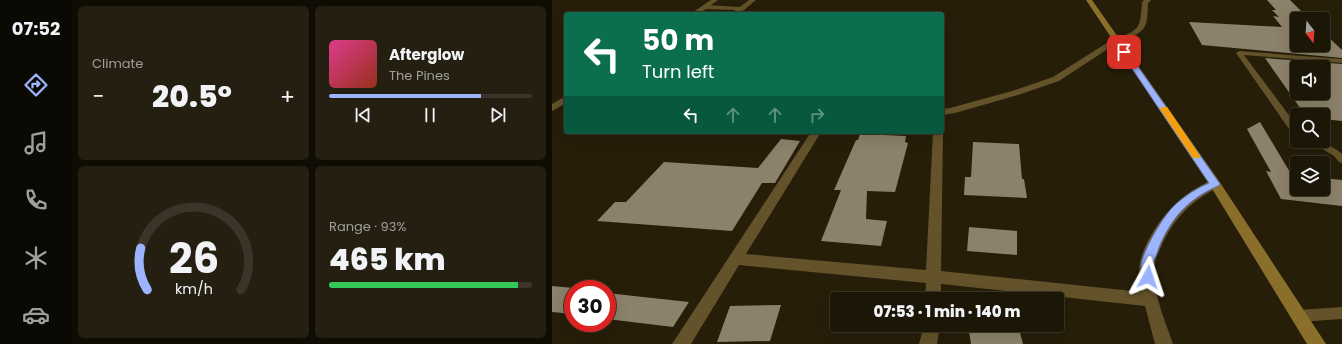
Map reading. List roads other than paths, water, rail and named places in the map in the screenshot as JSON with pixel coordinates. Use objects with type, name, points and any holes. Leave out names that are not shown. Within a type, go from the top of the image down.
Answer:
[{"type":"street","points":[[697,12],[715,0]]},
{"type":"street","points":[[1089,0],[1215,184],[1317,344]]},
{"type":"street","points":[[944,112],[1015,93],[1056,79],[1116,41]]},
{"type":"street","points":[[552,108],[564,100]]},
{"type":"street","points":[[680,344],[815,134]]},
{"type":"street","points":[[933,292],[938,134]]},
{"type":"street","points":[[1164,344],[1151,300],[1147,265],[1158,235],[1178,207],[1199,190],[1215,184]]},
{"type":"street","points":[[735,259],[934,277],[1151,300]]},
{"type":"street","points":[[928,344],[931,332]]},
{"type":"lane","points":[[737,12],[753,0]]},
{"type":"lane","points":[[1116,41],[1140,32],[1143,27],[1145,2],[1148,0]]},
{"type":"lane","points":[[705,7],[742,8]]},
{"type":"lane","points":[[1290,124],[1239,53],[1342,61]]},
{"type":"lane","points":[[1327,148],[1340,156]]},
{"type":"lane","points":[[1299,316],[1342,313]]}]
